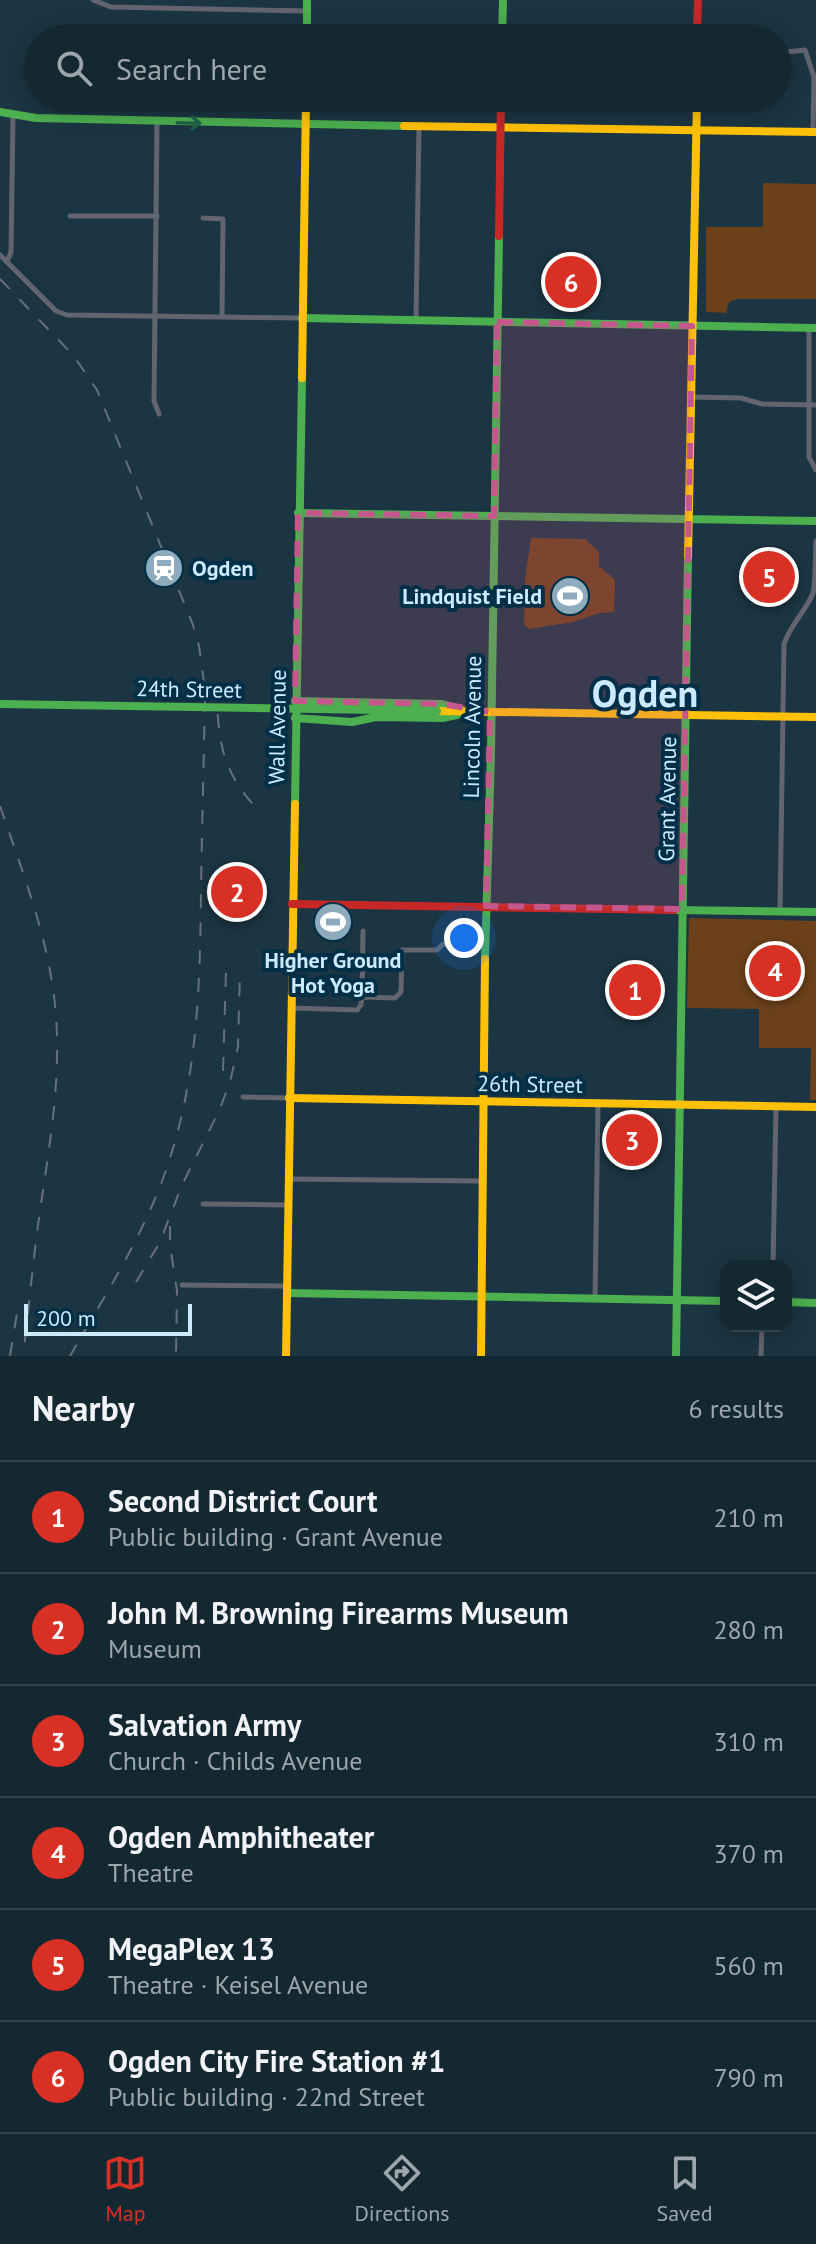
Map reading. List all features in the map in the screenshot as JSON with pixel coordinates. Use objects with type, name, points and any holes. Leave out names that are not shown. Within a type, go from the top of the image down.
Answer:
[{"type":"street","points":[[93,0],[111,7],[307,11]]},
{"type":"street","points":[[307,0],[307,24]]},
{"type":"street","points":[[502,24],[503,0]]},
{"type":"street","points":[[697,24],[698,0]]},
{"type":"street","points":[[0,112],[36,118],[157,122],[815,132],[814,77],[805,50],[792,51]]},
{"type":"street","name":"Wall Avenue","points":[[286,1356],[305,112]]},
{"type":"street","name":"Lincoln Avenue","points":[[481,1356],[501,112]]},
{"type":"street","name":"Grant Avenue","points":[[676,1356],[697,112]]},
{"type":"street","points":[[7,262],[11,252],[13,115]]},
{"type":"street","points":[[157,122],[154,401],[159,414]]},
{"type":"street","points":[[416,321],[419,126]]},
{"type":"street","points":[[70,216],[157,216]]},
{"type":"street","points":[[203,218],[223,219],[222,316]]},
{"type":"street","points":[[0,255],[56,311],[67,315],[813,328],[808,405],[809,457],[816,470]]},
{"type":"street","points":[[690,397],[737,397],[762,404],[816,405]]},
{"type":"street","points":[[298,513],[816,521]]},
{"type":"street","points":[[780,911],[784,644],[787,632],[812,595],[816,541]]},
{"type":"street","name":"24th Street","points":[[295,701],[442,704],[472,712]]},
{"type":"street","name":"24th Street","points":[[0,704],[816,717]]},
{"type":"street","name":"24th Street","points":[[295,718],[352,722],[376,717],[442,718],[472,712]]},
{"type":"street","points":[[292,904],[816,912]]},
{"type":"street","points":[[290,1008],[357,1010],[362,997],[363,931]]},
{"type":"street","points":[[362,997],[399,996],[402,950],[437,950],[443,944],[486,945]]},
{"type":"street","name":"26th Street","points":[[243,1097],[816,1107]]},
{"type":"street","points":[[595,1299],[598,1103]]},
{"type":"street","points":[[773,1260],[776,1107]]},
{"type":"street","points":[[288,1179],[484,1181]]},
{"type":"street","points":[[203,1204],[288,1205]]},
{"type":"street","points":[[182,1285],[482,1297],[720,1301]]},
{"type":"street","points":[[792,1302],[816,1303]]},
{"type":"street","points":[[761,1356],[762,1332]]},
{"type":"highlighted area","points":[[497,322],[692,326],[682,909],[486,906],[490,712],[442,704],[295,701],[298,513],[494,516]]},
{"type":"shaded area","points":[[763,183],[816,184],[816,299],[737,299],[729,302],[726,313],[706,312],[706,227],[763,227]]},
{"type":"shaded area","name":"Lindquist Field","points":[[531,538],[585,539],[599,552],[599,566],[615,580],[614,612],[529,629],[524,624],[525,579]]},
{"type":"shaded area","points":[[689,918],[816,921],[816,1100],[810,1100],[811,1048],[759,1048],[759,1009],[687,1008]]},
{"type":"railway","points":[[0,279],[73,355],[97,390],[193,625],[205,690],[198,998],[184,1103],[156,1197],[122,1267],[70,1356]]},
{"type":"railway","points":[[216,686],[220,738],[228,767],[258,810]]},
{"type":"railway","points":[[0,806],[47,954],[57,1031],[54,1108],[23,1356]]},
{"type":"railway","points":[[223,1071],[226,970]]},
{"type":"railway","points":[[136,1282],[160,1242],[182,1185],[230,1082],[238,1047],[240,970]]},
{"type":"railway","points":[[170,1226],[177,1291],[176,1356]]},
{"type":"railway","points":[[10,1356],[18,1307]]},
{"type":"traffic: fast","points":[[307,0],[307,24]]},
{"type":"traffic: fast","points":[[502,24],[503,0]]},
{"type":"traffic: fast","points":[[0,112],[36,118],[404,126]]},
{"type":"traffic: fast","points":[[485,959],[499,236]]},
{"type":"traffic: fast","points":[[302,318],[816,328]]},
{"type":"traffic: fast","points":[[295,804],[302,378]]},
{"type":"traffic: fast","points":[[298,513],[816,521]]},
{"type":"traffic: fast","points":[[676,1356],[688,556]]},
{"type":"traffic: fast","points":[[295,701],[442,704],[461,709]]},
{"type":"traffic: fast","points":[[0,704],[437,711]]},
{"type":"traffic: fast","points":[[295,718],[352,722],[376,717],[442,718],[457,715]]},
{"type":"traffic: fast","points":[[674,910],[816,912]]},
{"type":"traffic: fast","points":[[287,1293],[720,1301]]},
{"type":"traffic: fast","points":[[792,1302],[816,1303]]},
{"type":"traffic: slow","points":[[302,378],[306,112]]},
{"type":"traffic: slow","points":[[688,556],[697,112]]},
{"type":"traffic: slow","points":[[404,126],[816,132]]},
{"type":"traffic: slow","points":[[437,711],[816,717]]},
{"type":"traffic: slow","points":[[286,1356],[295,804]]},
{"type":"traffic: slow","points":[[481,1356],[485,959]]},
{"type":"traffic: slow","points":[[289,1098],[816,1107]]},
{"type":"traffic: jam","points":[[697,24],[698,0]]},
{"type":"traffic: jam","points":[[499,236],[501,112]]},
{"type":"traffic: jam","points":[[292,904],[674,910]]},
{"type":"place","name":"Ogden City Fire Station #1","points":[[571,282]]},
{"type":"place","name":"Ogden","points":[[164,568]]},
{"type":"place","name":"MegaPlex 13","points":[[769,577]]},
{"type":"place","name":"Lindquist Field","points":[[570,596]]},
{"type":"place","name":"John M. Browning Firearms Museum","points":[[237,892]]},
{"type":"place","name":"Higher Ground Hot Yoga","points":[[333,922]]},
{"type":"place","name":"Ogden Amphitheater","points":[[775,971]]},
{"type":"place","name":"Second District Court","points":[[635,990]]},
{"type":"place","name":"Salvation Army","points":[[632,1140]]},
{"type":"district","name":"Ogden","points":[[645,694]]}]
